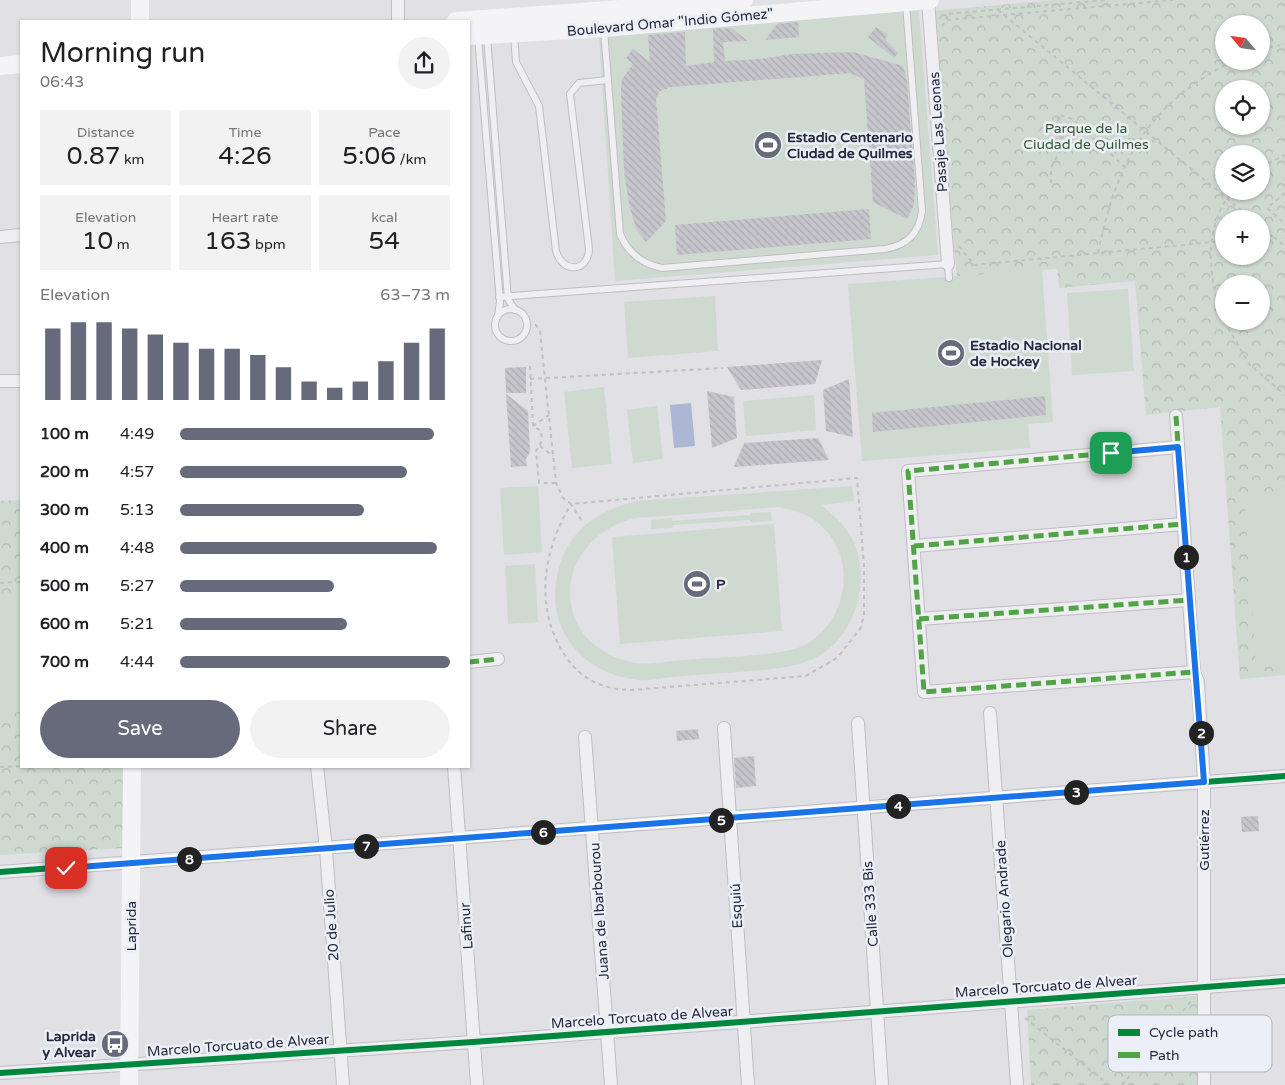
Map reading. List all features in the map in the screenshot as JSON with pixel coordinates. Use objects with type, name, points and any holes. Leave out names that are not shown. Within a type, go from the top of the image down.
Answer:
[{"type":"main road","points":[[140,0],[140,20]]},
{"type":"main road","points":[[470,20],[657,10],[744,0]]},
{"type":"main road","name":"Boulevard Omar \"Indio Gómez\"","points":[[478,36],[604,28],[657,10],[919,1]]},
{"type":"main road","points":[[0,66],[20,64]]},
{"type":"main road","name":"Laprida","points":[[129,1085],[132,768]]},
{"type":"street","points":[[398,0],[398,20]]},
{"type":"street","name":"Pasaje Las Leonas","points":[[919,1],[948,264]]},
{"type":"street","points":[[0,237],[20,235]]},
{"type":"street","points":[[0,381],[20,381]]},
{"type":"street","name":"Gutiérrez","points":[[1176,416],[1194,672],[1198,682],[1204,782],[1203,1015]]},
{"type":"street","points":[[1178,447],[908,471],[924,692],[1194,672]]},
{"type":"street","points":[[914,546],[1183,524]]},
{"type":"street","points":[[919,619],[1189,600]]},
{"type":"street","points":[[470,662],[498,659]]},
{"type":"street","name":"Olegario Andrade","points":[[990,713],[1017,1085]]},
{"type":"street","name":"Calle 333 Bis","points":[[858,723],[882,1085]]},
{"type":"street","name":"Esquiú","points":[[724,728],[748,1085]]},
{"type":"street","name":"Juana de Ibarbourou","points":[[585,737],[611,1085]]},
{"type":"street","name":"20 de Julio","points":[[317,768],[326,848],[343,1085]]},
{"type":"street","name":"Lafinur","points":[[454,768],[477,1085]]},
{"type":"street","points":[[0,872],[131,864],[1285,776]]},
{"type":"street","name":"Marcelo Torcuato de Alvear","points":[[0,1073],[473,1042],[876,1010],[1285,981]]},
{"type":"street","name":"Gutiérrez","points":[[1204,1072],[1204,1085]]},
{"type":"lane","points":[[604,28],[606,80],[620,234],[624,244],[641,261],[662,268],[901,246],[912,237],[921,219],[922,210],[919,1]]},
{"type":"lane","points":[[514,33],[516,62],[539,106],[556,251],[559,260],[566,267],[576,267],[584,263],[589,257],[570,94],[578,83],[606,80]]},
{"type":"lane","points":[[478,36],[508,297],[515,310],[523,315],[527,324],[522,336],[514,341],[505,340],[496,330],[499,297],[478,36]]},
{"type":"lane","points":[[499,297],[948,264],[949,278]]},
{"type":"lane","points":[[498,316],[506,310],[515,310]]},
{"type":"path","points":[[948,20],[947,14],[1106,0]]},
{"type":"path","points":[[940,28],[948,20],[1173,0]]},
{"type":"path","points":[[998,10],[1215,188]]},
{"type":"path","points":[[1270,47],[1285,44]]},
{"type":"path","points":[[1098,253],[1110,201],[1124,166],[1145,131],[1189,89],[1219,70]]},
{"type":"path","points":[[1051,183],[1050,168],[1060,152],[1058,119],[1060,115],[1068,116],[1124,166]]},
{"type":"path","points":[[1060,138],[1068,136],[1080,126]]},
{"type":"path","points":[[1270,162],[1285,155]]},
{"type":"path","points":[[1285,193],[1267,208],[1285,224]]},
{"type":"path","points":[[1215,286],[1211,242],[1216,220],[1226,200]]},
{"type":"path","points":[[1229,200],[1241,210]]},
{"type":"path","points":[[1270,234],[1285,246]]},
{"type":"path","points":[[957,244],[974,265],[1215,242]]},
{"type":"path","points":[[527,324],[536,325],[540,331],[556,483],[563,498],[571,504],[583,524]]},
{"type":"path","points":[[1229,330],[1249,364],[1285,395]]},
{"type":"path","points":[[530,366],[534,426],[541,431],[540,446],[536,451],[539,483],[556,483]]},
{"type":"path","points":[[530,379],[723,368]]},
{"type":"path","points":[[534,426],[549,415]]},
{"type":"path","points":[[540,446],[553,456]]},
{"type":"path","points":[[857,478],[865,602],[860,629],[837,658],[806,676],[632,690],[609,689],[593,683],[568,660],[556,642],[551,631],[544,598],[553,544],[562,519],[571,504],[857,478]]},
{"type":"path","points":[[0,583],[20,582]]},
{"type":"path","points":[[0,768],[20,766]]},
{"type":"path","points":[[1180,1015],[1203,987]]},
{"type":"path","points":[[1012,1014],[1022,1016],[1109,1085]]},
{"type":"path","points":[[1122,1085],[1133,1072]]},
{"type":"green space","name":"Parque de la Ciudad de Quilmes","points":[[1053,0],[1285,0],[1285,675],[1240,679],[1220,407],[1146,415],[1135,281],[1059,288],[1057,269],[957,278],[932,11]]},
{"type":"green space","name":"Estadio Centenario Ciudad de Quilmes","points":[[919,10],[938,255],[615,281],[599,36]]},
{"type":"green space","name":"Estadio Nacional de Hockey","points":[[1042,270],[1053,422],[1028,424],[1030,448],[862,461],[848,284]]},
{"type":"green space","points":[[1128,289],[1134,371],[1072,375],[1067,293]]},
{"type":"green space","points":[[715,296],[718,351],[628,358],[624,302]]},
{"type":"green space","points":[[604,387],[612,464],[572,468],[564,392]]},
{"type":"green space","points":[[814,395],[816,430],[746,436],[743,401]]},
{"type":"green space","points":[[657,406],[663,459],[633,463],[627,410]]},
{"type":"green space","points":[[538,486],[542,552],[504,555],[500,488]]},
{"type":"green space","points":[[852,486],[854,501],[821,505],[849,533],[859,560],[860,592],[850,623],[830,648],[817,657],[795,665],[760,670],[644,680],[618,676],[599,668],[584,658],[571,644],[562,629],[557,611],[555,592],[558,572],[562,558],[569,545],[586,524],[609,510],[637,501]],"holes":[[[779,507],[804,514],[817,522],[830,535],[838,550],[843,566],[844,584],[834,616],[823,630],[807,644],[786,651],[761,655],[637,663],[608,654],[583,634],[572,609],[570,591],[573,574],[579,558],[603,532],[618,524],[636,518]]]},
{"type":"green space","points":[[1285,491],[1285,661],[1256,663],[1244,494]]},
{"type":"green space","points":[[20,500],[20,768],[123,768],[124,848],[0,855],[0,501]]},
{"type":"green space","points":[[771,512],[772,521],[751,522],[750,520],[673,525],[672,528],[651,529],[651,520],[672,518],[672,521]]},
{"type":"green space","name":"P","points":[[774,524],[782,631],[620,644],[612,537]]},
{"type":"green space","points":[[535,564],[538,622],[508,624],[505,566]]},
{"type":"green space","points":[[20,594],[20,705],[0,705],[0,595]]},
{"type":"green space","points":[[1197,996],[1197,1015],[1108,1015],[1108,1072],[1197,1072],[1197,1085],[1031,1085],[1027,1010]]},
{"type":"water","points":[[691,403],[695,446],[674,448],[670,405]]},
{"type":"building","points":[[798,22],[799,37],[765,40],[777,24]]},
{"type":"building","points":[[876,27],[888,35],[885,39],[898,53],[894,58],[868,37]]},
{"type":"building","points":[[731,28],[748,41],[723,42],[725,61],[761,59],[792,54],[853,52],[903,66],[907,81],[915,185],[914,205],[907,219],[873,202],[864,79],[850,73],[672,87],[660,91],[656,99],[666,221],[646,242],[636,228],[629,204],[624,172],[622,79],[633,64],[626,58],[633,49],[650,62],[648,35],[685,32],[686,66],[714,62],[713,29]]},
{"type":"building","points":[[869,209],[871,239],[677,255],[675,225]]},
{"type":"building","points":[[822,360],[815,384],[741,390],[727,367]]},
{"type":"building","points":[[526,367],[526,393],[506,393],[505,368]]},
{"type":"building","points":[[849,379],[853,437],[826,431],[823,390]]},
{"type":"building","points":[[707,391],[734,397],[737,438],[712,448]]},
{"type":"building","points":[[506,394],[528,411],[530,452],[526,459],[527,466],[511,467]]},
{"type":"building","points":[[1045,396],[1046,415],[873,432],[872,413]]},
{"type":"building","points":[[818,438],[829,460],[734,467],[744,443]]},
{"type":"building","points":[[698,729],[699,739],[677,741],[676,731]]},
{"type":"building","points":[[754,756],[756,786],[736,788],[734,758]]},
{"type":"building","points":[[1258,816],[1259,831],[1242,832],[1241,817]]},
{"type":"marked path","points":[[1176,416],[1194,672],[1198,682]]},
{"type":"marked path","points":[[1178,447],[908,471],[924,692],[1194,672]]},
{"type":"marked path","points":[[914,546],[1183,524]]},
{"type":"marked path","points":[[919,619],[1189,600]]},
{"type":"marked path","points":[[470,662],[498,659]]},
{"type":"cycle path","points":[[0,872],[1285,776]]},
{"type":"cycle path","points":[[0,1073],[473,1042],[1285,981]]},
{"type":"place","name":"Estadio Centenario Ciudad de Quilmes","points":[[768,145]]},
{"type":"place","name":"Estadio Nacional de Hockey","points":[[951,353]]},
{"type":"place","name":"P","points":[[697,584]]},
{"type":"place","name":"Laprida y Alvear","points":[[115,1044]]},
{"type":"route","points":[[66,868],[1204,782],[1198,682],[1194,672],[1178,447],[1111,453]]}]
